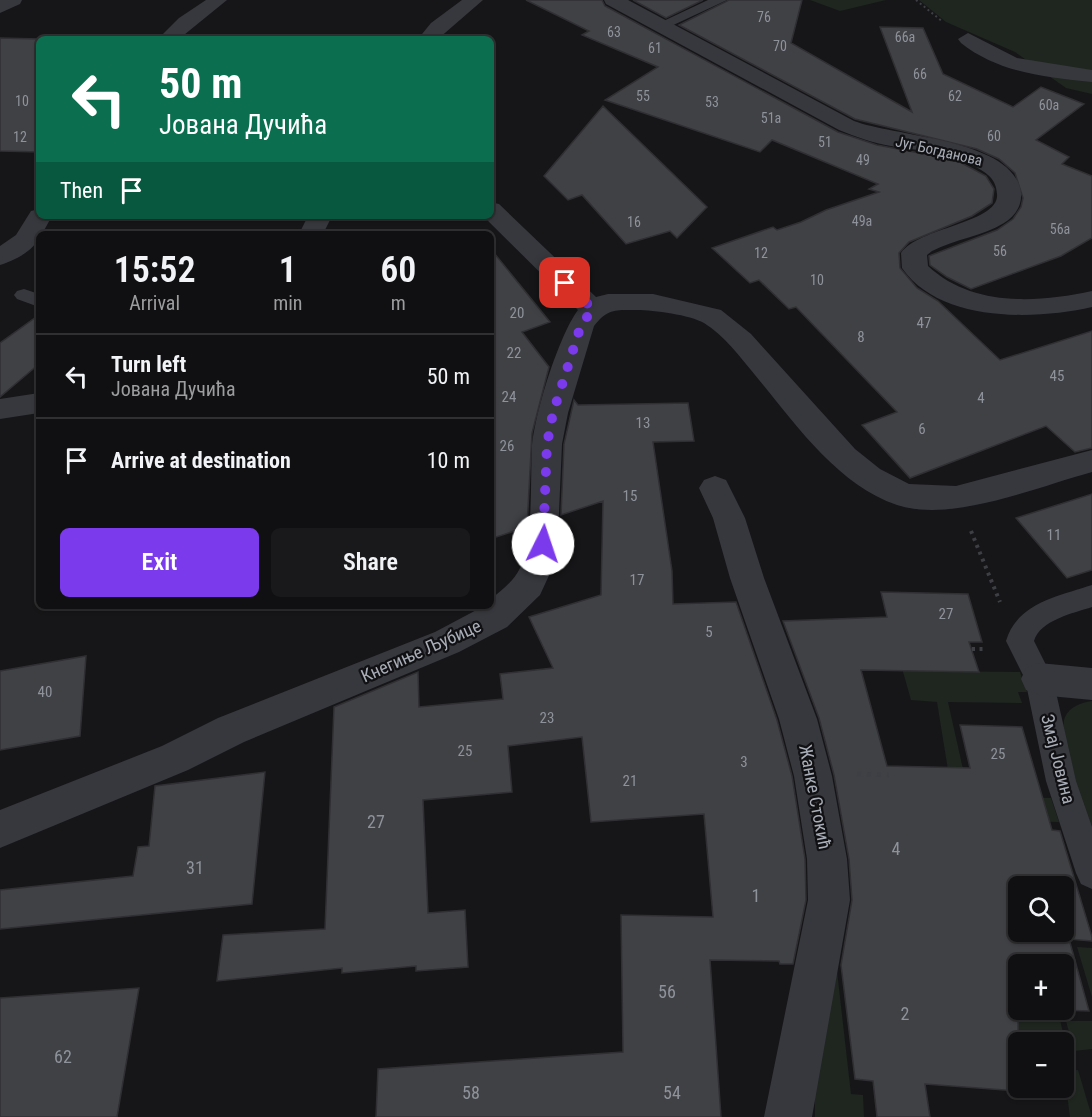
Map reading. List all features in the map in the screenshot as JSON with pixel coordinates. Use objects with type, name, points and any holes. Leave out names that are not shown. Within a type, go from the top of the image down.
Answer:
[{"type":"street","points":[[0,7],[13,0]]},
{"type":"street","points":[[171,36],[186,22],[218,0]]},
{"type":"street","points":[[430,36],[438,27],[474,0]]},
{"type":"street","name":"Југ Богданова","points":[[613,0],[816,111],[857,130],[974,155],[1001,171],[1009,190],[1010,200],[1007,209],[994,219],[935,238],[920,246],[914,253],[915,268],[936,286],[973,301],[997,306],[1072,305],[1092,299]]},
{"type":"street","points":[[968,39],[989,56],[1014,64],[1092,76]]},
{"type":"street","points":[[494,213],[593,309],[608,302],[638,301],[672,305],[712,316],[741,340],[850,463],[888,489],[908,496],[956,498],[1092,461]]},
{"type":"street","points":[[0,257],[26,240],[33,232],[39,219]]},
{"type":"street","name":"Кнегиње Љубице","points":[[0,829],[175,758],[231,730],[447,642],[495,617],[528,585],[541,558],[547,444],[553,413],[581,325],[593,309]]},
{"type":"street","points":[[0,409],[36,403]]},
{"type":"street","name":"Жанке Стокић","points":[[715,488],[729,518],[747,578],[801,729],[813,776],[826,859],[829,900],[792,1085],[788,1117]]},
{"type":"street","points":[[1040,679],[1092,684]]},
{"type":"lane","points":[[662,25],[720,0]]},
{"type":"lane","name":"Змај Јовина","points":[[1092,596],[1053,610],[1023,629],[1020,641],[1040,679],[1061,781],[1092,873]]},
{"type":"path","points":[[972,535],[997,595]]},
{"type":"path","points":[[863,774],[889,775]]},
{"type":"shaded area","points":[[810,0],[886,0],[840,11]]},
{"type":"shaded area","points":[[919,0],[1092,0],[1092,94],[1066,88],[1015,52],[946,22]]},
{"type":"shaded area","points":[[898,654],[921,671],[1020,672],[1027,692],[1018,692],[1022,703],[948,702],[969,796],[1051,798],[1059,822],[965,820],[1008,1008],[1008,1020],[1060,1020],[1063,1032],[1008,1032],[1008,1056],[994,1054],[937,702],[911,700]]},
{"type":"shaded area","points":[[1092,701],[1092,831],[1072,774],[1064,727],[1065,717],[1070,710]]},
{"type":"shaded area","points":[[1077,947],[1092,948],[1092,997]]},
{"type":"shaded area","points":[[836,962],[851,1094],[863,1095],[864,1117],[815,1117],[815,1089]]},
{"type":"shaded area","points":[[1066,1021],[1092,1021],[1092,1049],[1074,1051],[1074,1032],[1069,1032]]},
{"type":"shaded area","points":[[1074,1070],[1078,1070],[1092,1117],[1070,1117],[1068,1098],[1074,1098]]},
{"type":"building","points":[[526,0],[602,0],[605,6],[838,132],[877,145],[956,160],[986,176],[994,189],[992,203],[972,216],[909,242],[899,253],[900,268],[917,288],[938,301],[1000,360],[1092,331],[1092,448],[1075,452],[1046,426],[910,478],[862,425],[897,412],[796,307],[789,309],[759,280],[750,283],[712,248],[773,227],[777,230],[801,222],[826,210],[879,192],[869,189],[878,184],[772,140],[760,152],[605,100],[658,67],[582,35],[589,31]]},
{"type":"building","points":[[633,0],[703,0],[666,18]]},
{"type":"building","points":[[729,0],[802,0],[791,43],[912,112],[880,27],[923,28],[943,74],[1013,107],[1041,87],[1084,104],[1036,140],[1069,157],[1062,164],[1092,176],[1092,238],[1061,256],[971,289],[947,277],[930,265],[929,256],[997,230],[1013,219],[1021,207],[1023,198],[1015,173],[999,159],[977,149],[855,119],[679,25]]},
{"type":"building","points":[[0,38],[36,39],[36,152],[0,151]]},
{"type":"building","points":[[603,106],[707,207],[677,238],[670,231],[626,244],[582,195],[568,200],[544,176]]},
{"type":"building","points":[[494,253],[550,322],[522,332],[549,367],[532,433],[527,527],[494,538]]},
{"type":"building","points":[[36,317],[36,367],[0,397],[0,343]]},
{"type":"building","points":[[574,400],[578,405],[688,403],[694,441],[653,442],[672,571],[673,604],[736,602],[777,720],[792,776],[805,859],[806,900],[793,964],[780,964],[779,961],[710,960],[721,1117],[376,1117],[378,1069],[623,1052],[621,915],[713,917],[704,814],[591,822],[582,737],[508,746],[512,792],[423,800],[428,913],[465,910],[468,967],[416,971],[416,966],[342,973],[342,968],[217,981],[223,935],[325,929],[334,707],[418,672],[419,707],[503,699],[500,674],[553,668],[529,617],[601,595],[603,501],[561,515],[564,444]]},
{"type":"building","points":[[1092,494],[1092,570],[1067,578],[1016,518]]},
{"type":"building","points":[[881,592],[968,594],[982,642],[969,642],[979,672],[861,670],[887,766],[970,768],[960,725],[1022,727],[1052,830],[1060,831],[1074,876],[1008,876],[1008,942],[1070,942],[1073,954],[1008,954],[1008,1020],[1018,1020],[1018,1032],[1008,1032],[1008,1090],[925,1084],[930,1117],[877,1117],[873,1081],[855,1079],[841,965],[852,900],[849,859],[834,775],[819,718],[783,621],[887,617]]},
{"type":"building","points":[[86,656],[80,736],[0,750],[0,671]]},
{"type":"building","points":[[265,772],[252,904],[0,929],[0,890],[133,876],[138,847],[149,846],[155,786]]},
{"type":"building","points":[[1074,877],[1092,937],[1092,941],[1074,939]]},
{"type":"building","points":[[1074,957],[1089,1011],[1074,1010]]},
{"type":"building","points":[[139,988],[117,1117],[0,1117],[0,998]]},
{"type":"route","points":[[543,544],[547,444],[553,413],[581,325],[593,309],[565,283]]}]
